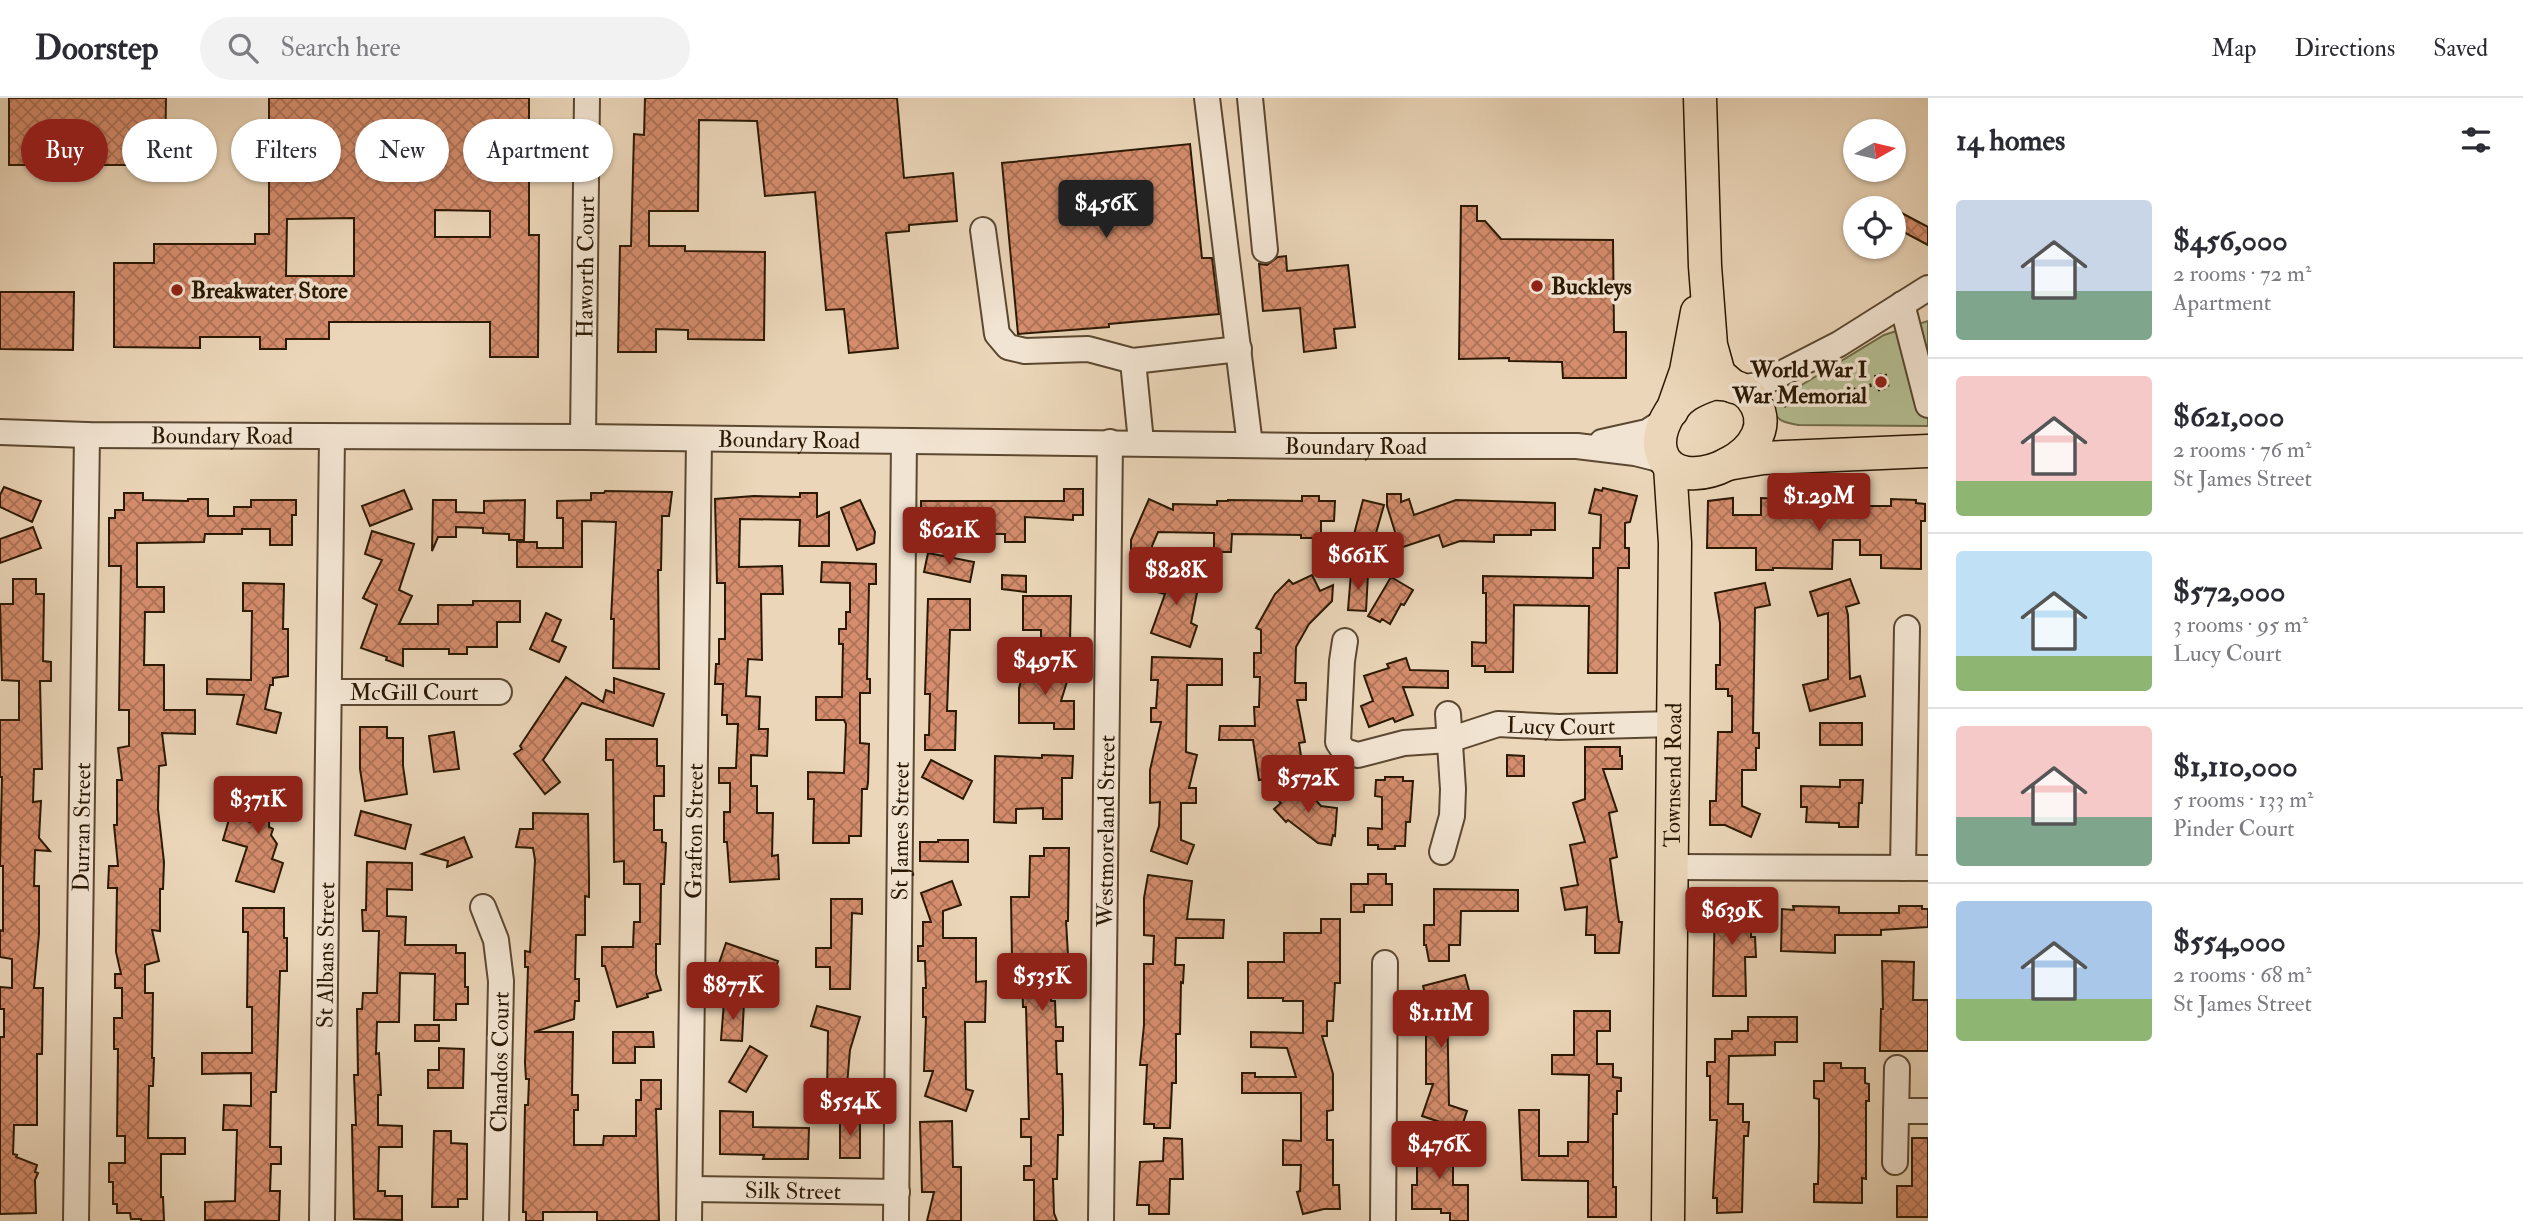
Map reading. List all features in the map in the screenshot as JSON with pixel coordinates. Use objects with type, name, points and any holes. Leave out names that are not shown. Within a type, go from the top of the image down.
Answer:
[{"type":"main road","points":[[1700,98],[1705,266],[1712,356],[1722,376],[1768,413],[1774,431],[1786,436],[1928,450]]},
{"type":"main road","points":[[1705,266],[1689,358],[1679,393],[1661,431],[1660,446],[1669,465],[1688,473],[1763,458],[1928,450]]},
{"type":"main road","points":[[1669,415],[1683,398],[1700,388],[1718,384],[1736,387]]},
{"type":"main road","points":[[1721,467],[1741,457],[1751,447],[1768,413]]},
{"type":"main road","name":"Townsend Road","points":[[1668,1221],[1675,537],[1669,465]]},
{"type":"main road","name":"Townsend Road","points":[[1675,537],[1693,484],[1721,467]]},
{"type":"street","name":"Haworth Court","points":[[583,437],[587,98]]},
{"type":"street","points":[[1206,98],[1250,445]]},
{"type":"street","points":[[1250,98],[1265,250]]},
{"type":"street","points":[[1215,154],[1256,150]]},
{"type":"street","points":[[983,230],[998,334],[1008,347],[1025,351],[1088,349],[1133,361],[1239,349]]},
{"type":"street","points":[[1736,387],[1759,385],[1839,344],[1928,288]]},
{"type":"street","points":[[1902,304],[1924,369],[1928,405]]},
{"type":"street","points":[[1768,413],[1768,399],[1839,344]]},
{"type":"street","points":[[1133,361],[1141,442]]},
{"type":"street","name":"Boundary Road","points":[[1577,446],[1638,435],[1655,428],[1669,415]]},
{"type":"street","name":"Boundary Road","points":[[0,432],[88,435],[1577,446],[1639,454],[1669,465]]},
{"type":"street","name":"Durran Street","points":[[76,1221],[88,435]]},
{"type":"street","name":"St Albans Street","points":[[322,1221],[332,437]]},
{"type":"street","name":"Grafton Street","points":[[689,1221],[699,440]]},
{"type":"street","name":"St James Street","points":[[896,1221],[904,441]]},
{"type":"street","name":"Westmoreland Street","points":[[1101,1221],[1110,442]]},
{"type":"street","points":[[1903,868],[1907,628]]},
{"type":"street","name":"Lucy Court","points":[[1345,641],[1338,740],[1342,749],[1358,755],[1404,743],[1451,740],[1498,724],[1559,727],[1672,724]]},
{"type":"street","name":"McGill Court","points":[[330,692],[499,692]]},
{"type":"street","points":[[1442,852],[1452,816],[1448,714]]},
{"type":"street","points":[[1672,867],[1928,868]]},
{"type":"street","name":"Chandos Court","points":[[483,907],[496,940],[501,981],[496,1221]]},
{"type":"street","points":[[1383,1221],[1385,963]]},
{"type":"street","points":[[1895,1162],[1897,1068]]},
{"type":"street","points":[[1896,1111],[1928,1111]]},
{"type":"street","name":"Silk Street","points":[[690,1189],[897,1192]]},
{"type":"path","points":[[1885,374],[1888,387],[1877,390],[1876,384],[1874,377],[1885,374]]},
{"type":"path","points":[[1768,413],[1876,384]]},
{"type":"green space","points":[[1928,321],[1928,426],[1799,425],[1786,422],[1777,416],[1773,408],[1777,400],[1884,335]]},
{"type":"building","points":[[9,98],[166,98],[166,119],[122,119],[122,165],[108,165],[108,119],[21,119],[21,165],[9,165]]},
{"type":"building","points":[[269,98],[529,98],[529,119],[463,119],[463,182],[529,182],[529,235],[539,235],[538,357],[490,357],[490,322],[329,322],[329,339],[286,339],[286,349],[260,349],[260,337],[200,337],[200,348],[114,347],[114,263],[154,263],[154,244],[255,244],[255,234],[269,234],[269,182],[341,182],[341,119],[269,119]],"holes":[[[435,210],[490,211],[490,237],[435,237]],[[354,218],[354,276],[286,276],[287,219]]]},
{"type":"building","points":[[645,98],[897,98],[904,178],[953,173],[957,221],[909,225],[909,231],[886,233],[898,348],[849,353],[844,309],[826,310],[815,192],[765,196],[757,121],[699,120],[698,211],[649,211],[649,246],[685,246],[685,251],[765,252],[764,340],[688,339],[688,330],[656,329],[656,352],[618,352],[620,246],[631,246],[634,134],[644,135]]},
{"type":"building","points":[[1190,144],[1202,258],[1212,258],[1219,314],[1018,334],[1002,163]]},
{"type":"building","name":"Buckleys","points":[[1461,206],[1477,206],[1477,221],[1485,221],[1501,239],[1613,240],[1614,332],[1626,332],[1626,378],[1563,378],[1562,362],[1509,361],[1509,358],[1459,359]]},
{"type":"building","points":[[1906,215],[1928,227],[1928,245],[1906,233]]},
{"type":"building","points":[[1286,256],[1287,271],[1348,265],[1355,327],[1334,329],[1336,348],[1304,352],[1300,308],[1263,311],[1259,264],[1267,265],[1278,257]]},
{"type":"building","points":[[0,292],[74,292],[73,350],[0,349]]},
{"type":"building","points":[[4,487],[41,501],[32,522],[0,507],[0,495]]},
{"type":"building","points":[[1603,488],[1637,496],[1630,522],[1625,523],[1625,548],[1629,548],[1629,568],[1618,568],[1617,673],[1588,673],[1589,606],[1514,605],[1513,672],[1485,672],[1485,666],[1472,666],[1472,642],[1486,643],[1486,593],[1483,593],[1483,576],[1593,578],[1593,548],[1600,548],[1601,515],[1589,513],[1595,489],[1602,491]]},
{"type":"building","points":[[1064,489],[1083,489],[1083,515],[1073,515],[1073,520],[1025,517],[1025,542],[1005,542],[1005,534],[921,533],[921,501],[1064,501]]},
{"type":"building","points":[[404,490],[412,509],[370,526],[362,506]]},
{"type":"building","points":[[672,492],[669,516],[662,516],[661,570],[658,570],[659,669],[613,668],[614,619],[611,619],[616,522],[582,521],[582,567],[517,567],[517,542],[537,542],[537,548],[563,548],[563,518],[557,518],[557,501],[591,500],[591,493]]},
{"type":"building","points":[[124,493],[143,493],[143,500],[208,499],[208,516],[234,516],[234,507],[251,507],[251,500],[296,500],[296,515],[292,515],[292,545],[270,545],[270,529],[242,529],[242,534],[205,534],[204,542],[137,543],[137,587],[164,587],[164,612],[145,612],[144,665],[164,665],[164,710],[195,710],[195,734],[162,733],[166,765],[159,766],[158,809],[164,862],[163,889],[160,889],[160,931],[152,930],[159,961],[145,965],[145,993],[153,993],[154,1058],[153,1086],[149,1086],[148,1138],[185,1138],[185,1154],[161,1154],[164,1221],[141,1221],[131,1219],[130,1213],[117,1213],[117,1204],[113,1204],[113,1182],[109,1182],[109,1163],[125,1163],[125,1136],[117,1136],[118,1049],[114,1049],[114,1018],[122,1018],[122,988],[115,988],[115,974],[121,974],[116,952],[117,888],[108,888],[109,866],[118,866],[114,825],[117,825],[117,780],[122,780],[118,748],[129,746],[129,710],[119,710],[121,566],[109,566],[109,518],[115,518],[115,510],[124,510]]},
{"type":"building","points":[[800,493],[817,493],[817,517],[829,512],[829,546],[799,546],[800,520],[740,519],[739,567],[782,566],[783,594],[761,594],[762,660],[748,659],[746,696],[760,697],[759,729],[768,729],[767,756],[751,755],[751,786],[757,786],[757,813],[773,813],[772,856],[778,855],[779,879],[730,882],[727,842],[724,842],[724,812],[730,812],[730,783],[719,783],[719,768],[736,768],[738,724],[727,724],[727,715],[722,715],[723,684],[715,684],[716,664],[719,664],[719,639],[725,639],[725,583],[717,583],[715,499],[800,497]]},
{"type":"building","points":[[1387,494],[1401,494],[1401,502],[1409,499],[1414,515],[1456,500],[1555,503],[1555,530],[1531,530],[1531,535],[1494,535],[1494,542],[1460,541],[1443,547],[1439,535],[1400,548],[1387,506]]},
{"type":"building","points":[[1302,496],[1319,496],[1319,501],[1335,501],[1334,521],[1321,521],[1321,538],[1232,534],[1231,552],[1214,552],[1214,533],[1158,532],[1152,552],[1131,552],[1131,540],[1149,499],[1173,510],[1173,504],[1217,505],[1217,501],[1228,500],[1302,501]]},
{"type":"building","points":[[1733,498],[1733,515],[1761,515],[1761,498],[1786,499],[1786,502],[1827,503],[1827,512],[1864,511],[1864,506],[1891,506],[1891,499],[1916,500],[1916,503],[1925,504],[1925,521],[1921,521],[1921,569],[1881,568],[1881,555],[1860,555],[1860,540],[1833,540],[1832,569],[1756,570],[1756,548],[1707,548],[1708,501]]},
{"type":"building","points":[[433,500],[456,500],[456,512],[484,513],[484,501],[525,500],[524,540],[509,540],[509,534],[483,533],[483,528],[456,527],[456,537],[438,537],[432,551]]},
{"type":"building","points":[[860,500],[875,532],[874,543],[857,550],[841,508]]},
{"type":"building","points":[[1363,500],[1384,505],[1372,547],[1352,542]]},
{"type":"building","points":[[33,527],[41,548],[0,563],[0,539]]},
{"type":"building","points":[[372,531],[414,544],[399,590],[412,596],[399,624],[438,624],[438,605],[473,605],[473,601],[520,601],[520,622],[497,622],[497,647],[467,647],[467,654],[449,654],[449,649],[403,649],[403,666],[361,648],[377,605],[363,598],[382,560],[365,554]]},
{"type":"building","points":[[928,553],[974,562],[970,582],[924,572]]},
{"type":"building","points":[[822,562],[876,564],[876,584],[869,584],[867,679],[870,679],[870,693],[860,693],[860,743],[869,744],[868,783],[867,789],[862,789],[861,836],[849,836],[849,843],[813,843],[814,799],[808,799],[808,772],[844,773],[846,724],[844,720],[816,720],[816,697],[842,697],[843,644],[839,644],[839,629],[846,629],[846,612],[850,612],[850,583],[821,582]]},
{"type":"building","points":[[1158,570],[1200,578],[1191,623],[1197,626],[1190,647],[1151,633],[1165,594],[1153,591]]},
{"type":"building","points":[[1351,573],[1368,574],[1366,611],[1348,610]]},
{"type":"building","points":[[1002,575],[1026,576],[1026,592],[1002,589]]},
{"type":"building","points":[[1312,575],[1320,591],[1333,585],[1332,601],[1309,624],[1296,647],[1295,683],[1306,683],[1306,700],[1297,700],[1305,742],[1299,743],[1303,769],[1289,771],[1292,775],[1259,780],[1253,740],[1219,740],[1220,726],[1255,726],[1254,707],[1259,707],[1260,677],[1254,677],[1254,653],[1261,653],[1261,630],[1256,628],[1275,594],[1289,580],[1293,584]]},
{"type":"building","points":[[1391,577],[1413,590],[1390,624],[1368,616]]},
{"type":"building","points":[[13,579],[36,579],[36,594],[44,594],[43,661],[51,662],[51,681],[40,681],[42,769],[34,769],[33,802],[41,801],[39,838],[50,851],[35,850],[34,886],[39,886],[39,934],[34,988],[43,988],[42,1054],[37,1054],[37,1125],[14,1125],[13,1154],[37,1165],[36,1213],[0,1214],[0,1037],[4,1037],[4,1009],[0,1009],[0,987],[12,988],[12,959],[0,957],[0,930],[3,931],[3,866],[0,866],[0,720],[19,720],[19,681],[2,680],[0,604],[13,604]]},
{"type":"building","points":[[1850,579],[1859,603],[1846,607],[1850,679],[1860,676],[1865,696],[1810,711],[1803,685],[1828,679],[1828,613],[1818,616],[1810,592]]},
{"type":"building","points":[[243,583],[284,584],[283,629],[288,629],[288,676],[273,678],[265,709],[281,713],[276,733],[237,724],[244,695],[207,694],[207,679],[251,680],[252,611],[243,611]]},
{"type":"building","points":[[1765,583],[1770,605],[1755,608],[1753,733],[1759,733],[1759,748],[1756,748],[1756,770],[1742,770],[1742,806],[1760,814],[1751,837],[1725,825],[1710,825],[1710,801],[1716,801],[1718,732],[1732,732],[1732,696],[1728,696],[1728,689],[1716,689],[1716,665],[1720,665],[1720,623],[1715,593]]},
{"type":"building","points":[[1023,596],[1071,596],[1070,642],[1041,642],[1041,630],[1023,630]]},
{"type":"building","points":[[928,599],[970,599],[970,630],[950,630],[947,711],[956,711],[955,750],[925,750],[925,735],[929,735],[930,694],[925,694]]},
{"type":"building","points":[[546,613],[561,620],[552,641],[566,647],[559,662],[530,649]]},
{"type":"building","points":[[1152,657],[1222,659],[1222,685],[1187,685],[1186,752],[1197,755],[1189,788],[1196,788],[1196,803],[1181,803],[1181,840],[1194,845],[1187,864],[1151,851],[1159,826],[1160,802],[1150,803],[1150,770],[1161,722],[1151,722],[1151,708],[1156,708],[1158,680],[1151,680]]},
{"type":"building","points":[[1406,658],[1410,670],[1448,671],[1448,688],[1403,687],[1413,715],[1395,722],[1393,718],[1369,727],[1361,706],[1373,701],[1364,676],[1389,668],[1387,664]]},
{"type":"building","points":[[1027,662],[1070,672],[1061,701],[1074,701],[1074,729],[1054,729],[1054,723],[1019,723],[1019,688]]},
{"type":"building","points":[[566,677],[603,702],[606,690],[614,693],[614,678],[664,694],[653,726],[582,703],[543,760],[560,782],[545,794],[514,754],[522,749],[520,746]]},
{"type":"building","points":[[1820,723],[1862,723],[1862,745],[1820,745]]},
{"type":"building","points":[[360,727],[387,727],[387,738],[403,738],[407,794],[365,801],[360,769]]},
{"type":"building","points":[[454,732],[459,769],[434,772],[429,736]]},
{"type":"building","points":[[606,739],[657,739],[657,766],[664,766],[664,796],[654,796],[654,830],[662,830],[662,842],[666,843],[664,884],[661,884],[660,944],[656,944],[656,974],[661,990],[617,1007],[605,966],[602,966],[602,947],[633,947],[634,922],[640,922],[640,884],[624,884],[624,861],[614,862],[613,760],[606,760]]},
{"type":"building","points":[[1585,747],[1620,747],[1622,756],[1622,769],[1603,769],[1617,811],[1609,813],[1617,857],[1610,859],[1619,922],[1622,922],[1619,953],[1595,953],[1595,935],[1586,935],[1587,907],[1565,910],[1561,888],[1578,885],[1570,845],[1585,842],[1573,803],[1585,799]]},
{"type":"building","points":[[1042,755],[1073,756],[1072,778],[1062,778],[1062,819],[1043,819],[1043,808],[1016,809],[1016,823],[994,822],[995,756],[1042,758]]},
{"type":"building","points":[[1507,755],[1524,756],[1524,776],[1507,776]]},
{"type":"building","points":[[931,760],[972,781],[963,799],[922,777]]},
{"type":"building","points":[[250,777],[282,777],[282,799],[269,799],[269,827],[273,829],[271,835],[277,844],[272,859],[283,863],[274,892],[236,881],[247,847],[223,840],[230,816],[250,822]]},
{"type":"building","points":[[1385,777],[1403,777],[1403,781],[1413,781],[1405,846],[1395,846],[1395,849],[1378,849],[1378,845],[1368,845],[1368,828],[1382,829],[1382,797],[1375,796],[1376,780],[1385,780]]},
{"type":"building","points":[[1840,780],[1863,780],[1858,827],[1839,827],[1839,823],[1806,822],[1807,807],[1801,807],[1801,786],[1840,787]]},
{"type":"building","points":[[1299,782],[1321,806],[1337,808],[1335,836],[1333,835],[1331,845],[1318,843],[1288,820],[1286,822],[1274,809]]},
{"type":"building","points":[[361,811],[411,825],[405,849],[355,835]]},
{"type":"building","points":[[533,813],[588,814],[589,878],[589,897],[585,896],[585,935],[576,935],[575,979],[579,979],[579,1001],[575,1001],[574,1019],[534,1032],[573,1032],[572,1095],[578,1095],[578,1110],[574,1110],[574,1145],[603,1145],[604,1136],[636,1136],[636,1100],[641,1100],[641,1080],[661,1080],[661,1109],[656,1109],[659,1221],[597,1221],[597,1212],[543,1212],[543,1221],[526,1221],[526,1212],[523,1212],[525,1105],[528,1105],[529,1079],[526,1079],[525,1063],[528,967],[525,967],[525,951],[530,952],[535,860],[533,848],[516,847],[520,829],[533,829]]},
{"type":"building","points":[[464,837],[472,857],[447,867],[448,861],[422,854]]},
{"type":"building","points":[[968,840],[968,862],[920,861],[920,842]]},
{"type":"building","points":[[1044,848],[1069,848],[1066,921],[1069,972],[1050,973],[1056,1027],[1063,1027],[1063,1041],[1056,1041],[1057,1074],[1062,1074],[1063,1111],[1063,1135],[1058,1135],[1057,1179],[1053,1179],[1054,1213],[1057,1221],[1034,1221],[1034,1180],[1024,1180],[1024,1166],[1031,1166],[1031,1137],[1021,1137],[1021,1119],[1029,1119],[1026,1007],[1023,1007],[1022,973],[1009,973],[1009,959],[1012,959],[1011,897],[1029,897],[1030,856],[1044,856]]},
{"type":"building","points":[[367,862],[412,863],[412,890],[387,889],[387,916],[406,917],[405,945],[456,945],[456,953],[465,953],[468,1004],[456,1004],[456,1020],[434,1020],[435,974],[400,973],[399,1022],[377,1022],[376,1054],[379,1053],[381,1095],[378,1095],[378,1125],[402,1126],[402,1147],[379,1147],[378,1191],[385,1191],[385,1196],[402,1196],[402,1220],[354,1219],[352,1125],[356,1125],[354,1075],[358,1075],[357,1009],[362,1009],[363,993],[377,993],[379,931],[363,931],[362,910],[366,910]]},
{"type":"building","points":[[1368,874],[1386,874],[1386,884],[1392,884],[1392,905],[1364,905],[1364,912],[1351,912],[1351,884],[1368,884]]},
{"type":"building","points":[[1148,875],[1192,881],[1187,919],[1224,920],[1223,938],[1176,938],[1175,965],[1184,965],[1180,1034],[1176,1034],[1176,1083],[1172,1083],[1170,1128],[1154,1128],[1154,1124],[1144,1124],[1147,1065],[1140,1065],[1144,1025],[1144,964],[1153,964],[1154,936],[1144,935],[1144,898]]},
{"type":"building","points":[[952,881],[961,905],[943,911],[943,938],[976,938],[976,982],[986,981],[985,1022],[965,1022],[966,1089],[973,1091],[966,1111],[925,1096],[933,1071],[924,1071],[925,961],[918,961],[918,946],[923,946],[923,922],[931,922],[921,893]]},
{"type":"building","points":[[1434,889],[1518,890],[1518,911],[1461,911],[1460,945],[1449,945],[1449,961],[1429,961],[1424,945],[1424,925],[1434,925]]},
{"type":"building","points":[[831,899],[862,899],[862,914],[852,913],[850,989],[830,989],[830,967],[816,967],[816,948],[831,948]]},
{"type":"building","points":[[1715,901],[1751,901],[1751,937],[1755,937],[1756,957],[1745,957],[1746,996],[1713,996]]},
{"type":"building","points":[[1793,906],[1839,907],[1839,913],[1899,913],[1899,906],[1922,906],[1922,909],[1928,909],[1928,927],[1881,930],[1881,935],[1835,935],[1835,953],[1781,951],[1782,909],[1794,910]]},
{"type":"building","points":[[243,908],[284,908],[287,971],[280,971],[276,1092],[271,1092],[270,1147],[281,1147],[281,1164],[271,1164],[270,1191],[280,1191],[279,1221],[205,1220],[205,1202],[235,1201],[237,1130],[223,1130],[224,1105],[251,1106],[251,1073],[202,1074],[202,1053],[252,1053],[252,1007],[247,1007],[248,932],[243,932]]},
{"type":"building","points":[[1321,919],[1340,919],[1340,983],[1335,983],[1333,1021],[1327,1021],[1327,1036],[1322,1036],[1333,1074],[1333,1110],[1327,1111],[1327,1140],[1333,1140],[1333,1185],[1339,1185],[1340,1209],[1324,1209],[1303,1214],[1297,1192],[1300,1191],[1301,1165],[1283,1165],[1283,1140],[1301,1141],[1301,1093],[1242,1093],[1242,1073],[1255,1073],[1255,1077],[1296,1077],[1287,1048],[1251,1047],[1251,1032],[1303,1033],[1303,1001],[1248,998],[1248,962],[1284,962],[1284,933],[1321,933]]},
{"type":"building","points":[[726,943],[778,961],[769,986],[717,969]]},
{"type":"building","points":[[1882,961],[1914,962],[1913,1000],[1928,1000],[1928,1051],[1880,1051]]},
{"type":"building","points":[[1465,975],[1470,994],[1447,1000],[1449,1105],[1467,1111],[1461,1129],[1422,1116],[1433,1084],[1426,1084],[1426,1023],[1419,1023],[1419,1009],[1429,1009],[1423,986]]},
{"type":"building","points":[[724,1002],[744,1003],[742,1041],[721,1040]]},
{"type":"building","points":[[817,1006],[860,1017],[850,1050],[847,1085],[843,1084],[842,1111],[818,1110],[819,1095],[827,1096],[828,1031],[811,1026]]},
{"type":"building","points":[[1574,1011],[1610,1011],[1610,1031],[1597,1031],[1597,1064],[1613,1064],[1613,1077],[1621,1078],[1621,1091],[1617,1091],[1617,1114],[1613,1114],[1613,1187],[1616,1187],[1616,1217],[1588,1217],[1588,1181],[1522,1180],[1519,1110],[1539,1110],[1539,1156],[1568,1156],[1568,1142],[1588,1142],[1589,1075],[1552,1074],[1552,1055],[1574,1055]]},
{"type":"building","points":[[1748,1017],[1797,1017],[1797,1042],[1775,1042],[1775,1055],[1729,1056],[1728,1104],[1743,1104],[1743,1122],[1749,1122],[1748,1136],[1744,1136],[1742,1212],[1717,1213],[1717,1198],[1713,1198],[1717,1120],[1710,1120],[1710,1076],[1707,1076],[1707,1062],[1715,1062],[1715,1039],[1732,1039],[1732,1031],[1748,1031]]},
{"type":"building","points":[[415,1025],[439,1025],[439,1041],[415,1041]]},
{"type":"building","points":[[613,1032],[653,1032],[654,1047],[635,1047],[635,1063],[613,1063]]},
{"type":"building","points":[[750,1046],[767,1056],[746,1092],[729,1082]]},
{"type":"building","points":[[439,1048],[464,1049],[463,1088],[428,1088],[428,1070],[439,1070]]},
{"type":"building","points":[[1824,1063],[1841,1063],[1841,1068],[1865,1068],[1869,1101],[1866,1101],[1866,1179],[1862,1178],[1862,1203],[1814,1202],[1814,1184],[1818,1184],[1819,1099],[1814,1098],[1814,1081],[1824,1081]]},
{"type":"building","points":[[720,1111],[753,1112],[753,1127],[809,1128],[808,1159],[763,1159],[764,1155],[720,1154]]},
{"type":"building","points":[[840,1117],[860,1117],[860,1158],[840,1158]]},
{"type":"building","points":[[952,1121],[953,1167],[961,1167],[961,1221],[927,1221],[934,1192],[922,1192],[920,1122]]},
{"type":"building","points":[[434,1131],[451,1131],[451,1143],[467,1144],[467,1199],[458,1199],[458,1207],[432,1207]]},
{"type":"building","points":[[1164,1138],[1182,1139],[1183,1179],[1170,1179],[1169,1214],[1149,1214],[1149,1205],[1137,1205],[1140,1162],[1163,1161]]},
{"type":"building","points":[[1912,1138],[1928,1138],[1928,1217],[1897,1217],[1897,1186],[1912,1186]]},
{"type":"building","points":[[1417,1141],[1453,1141],[1453,1185],[1468,1185],[1468,1221],[1450,1221],[1450,1213],[1441,1213],[1441,1209],[1412,1209],[1412,1185],[1417,1185]]},
{"type":"place","name":"Buckleys","points":[[1537,286]]},
{"type":"place","name":"Breakwater Store","points":[[177,290]]},
{"type":"place","name":"World War I War Memorial","points":[[1881,382]]}]
